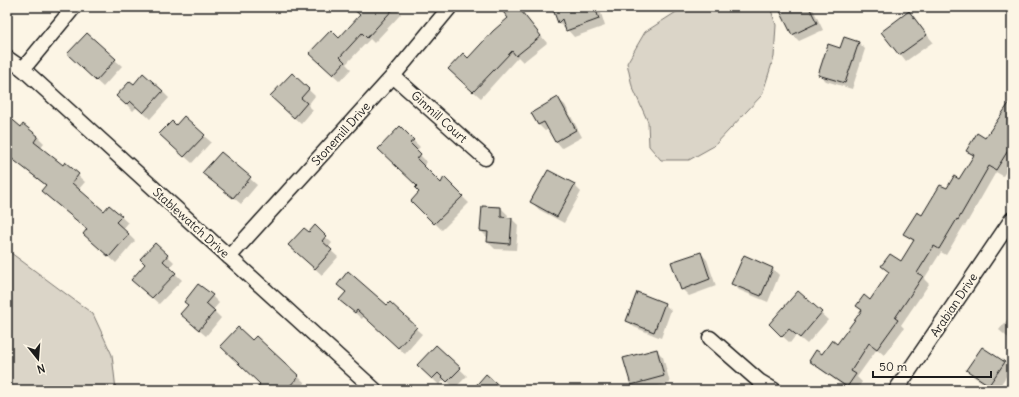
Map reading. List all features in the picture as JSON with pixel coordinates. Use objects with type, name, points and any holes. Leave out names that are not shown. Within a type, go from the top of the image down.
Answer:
[{"type":"street","points":[[22,69],[74,7]]},
{"type":"street","name":"Stonemill Drive","points":[[229,257],[393,76],[450,7]]},
{"type":"street","name":"Stablewatch Drive","points":[[7,58],[22,69],[375,390]]},
{"type":"street","name":"Ginmill Court","points":[[393,76],[485,158]]},
{"type":"street","name":"Arabian Drive","points":[[896,390],[1012,219]]},
{"type":"street","points":[[710,338],[759,381],[774,390]]},
{"type":"shaded area","points":[[684,7],[770,7],[776,25],[774,57],[762,95],[714,146],[689,160],[661,160],[649,146],[648,122],[632,86],[627,63],[645,32]]},
{"type":"shaded area","points":[[7,250],[93,314],[112,355],[116,390],[7,390]]},
{"type":"building","points":[[351,7],[395,7],[367,38],[362,33],[340,57],[345,62],[333,75],[309,53],[331,30],[339,38],[360,15]]},
{"type":"building","points":[[499,7],[518,7],[541,36],[516,56],[512,51],[473,92],[448,69],[463,53],[468,58],[493,31],[508,18]]},
{"type":"building","points":[[552,7],[595,7],[599,19],[566,31],[562,19],[558,23]]},
{"type":"building","points":[[778,7],[809,7],[817,23],[792,35]]},
{"type":"building","points":[[909,11],[927,35],[899,55],[881,32]]},
{"type":"building","points":[[87,33],[116,59],[96,81],[67,54]]},
{"type":"building","points":[[844,37],[859,42],[845,83],[818,75],[828,44],[840,48]]},
{"type":"building","points":[[143,73],[163,91],[143,113],[130,101],[126,105],[116,96],[130,81],[134,84]]},
{"type":"building","points":[[292,73],[309,89],[301,98],[307,103],[294,118],[270,96]]},
{"type":"building","points":[[558,97],[576,130],[555,142],[544,122],[538,125],[531,113]]},
{"type":"building","points":[[1012,99],[1012,144],[996,170],[989,166],[958,220],[957,219],[939,249],[934,246],[917,273],[923,276],[895,318],[898,320],[877,349],[869,343],[851,371],[856,374],[847,387],[809,361],[816,350],[822,354],[832,340],[837,344],[862,310],[856,306],[864,295],[870,300],[889,272],[881,266],[890,254],[901,261],[914,240],[903,234],[917,212],[922,215],[940,185],[947,188],[954,176],[959,179],[974,155],[966,151],[977,133],[985,138]]},
{"type":"building","points":[[7,115],[21,127],[23,124],[38,136],[34,142],[63,165],[65,162],[79,174],[72,183],[104,211],[109,205],[122,216],[116,222],[129,234],[109,257],[83,234],[87,229],[41,191],[46,185],[7,155]]},
{"type":"building","points":[[184,116],[205,135],[184,157],[159,134],[172,121],[176,125]]},
{"type":"building","points":[[400,126],[414,140],[410,143],[421,154],[417,159],[441,183],[444,177],[463,196],[434,224],[411,201],[419,192],[415,188],[417,186],[378,149]]},
{"type":"building","points":[[221,152],[251,177],[233,198],[202,173]]},
{"type":"building","points":[[548,170],[575,184],[557,217],[530,202]]},
{"type":"building","points":[[482,206],[501,207],[501,217],[512,218],[510,244],[487,242],[488,232],[480,231]]},
{"type":"building","points":[[315,225],[326,236],[322,241],[332,250],[315,269],[288,245],[304,228],[309,232]]},
{"type":"building","points":[[155,243],[168,255],[163,261],[176,273],[152,298],[131,280],[145,264],[140,259]]},
{"type":"building","points":[[701,252],[710,279],[681,290],[671,262]]},
{"type":"building","points":[[744,255],[773,268],[761,296],[731,284]]},
{"type":"building","points":[[348,271],[387,305],[390,302],[417,327],[398,348],[357,310],[355,313],[339,300],[346,292],[337,285]]},
{"type":"building","points":[[198,284],[213,295],[206,303],[215,311],[199,330],[180,314],[188,305],[184,302]]},
{"type":"building","points":[[798,291],[822,312],[800,338],[789,329],[782,337],[769,324]]},
{"type":"building","points":[[637,292],[665,303],[654,332],[626,321]]},
{"type":"building","points":[[238,327],[252,340],[256,336],[299,376],[286,390],[255,390],[260,384],[220,346]]},
{"type":"building","points":[[436,345],[461,368],[447,382],[438,373],[432,379],[417,365]]},
{"type":"building","points":[[982,347],[1005,362],[989,385],[966,370]]},
{"type":"building","points":[[657,349],[664,376],[631,385],[623,358]]},
{"type":"building","points":[[486,374],[504,390],[472,390]]}]
